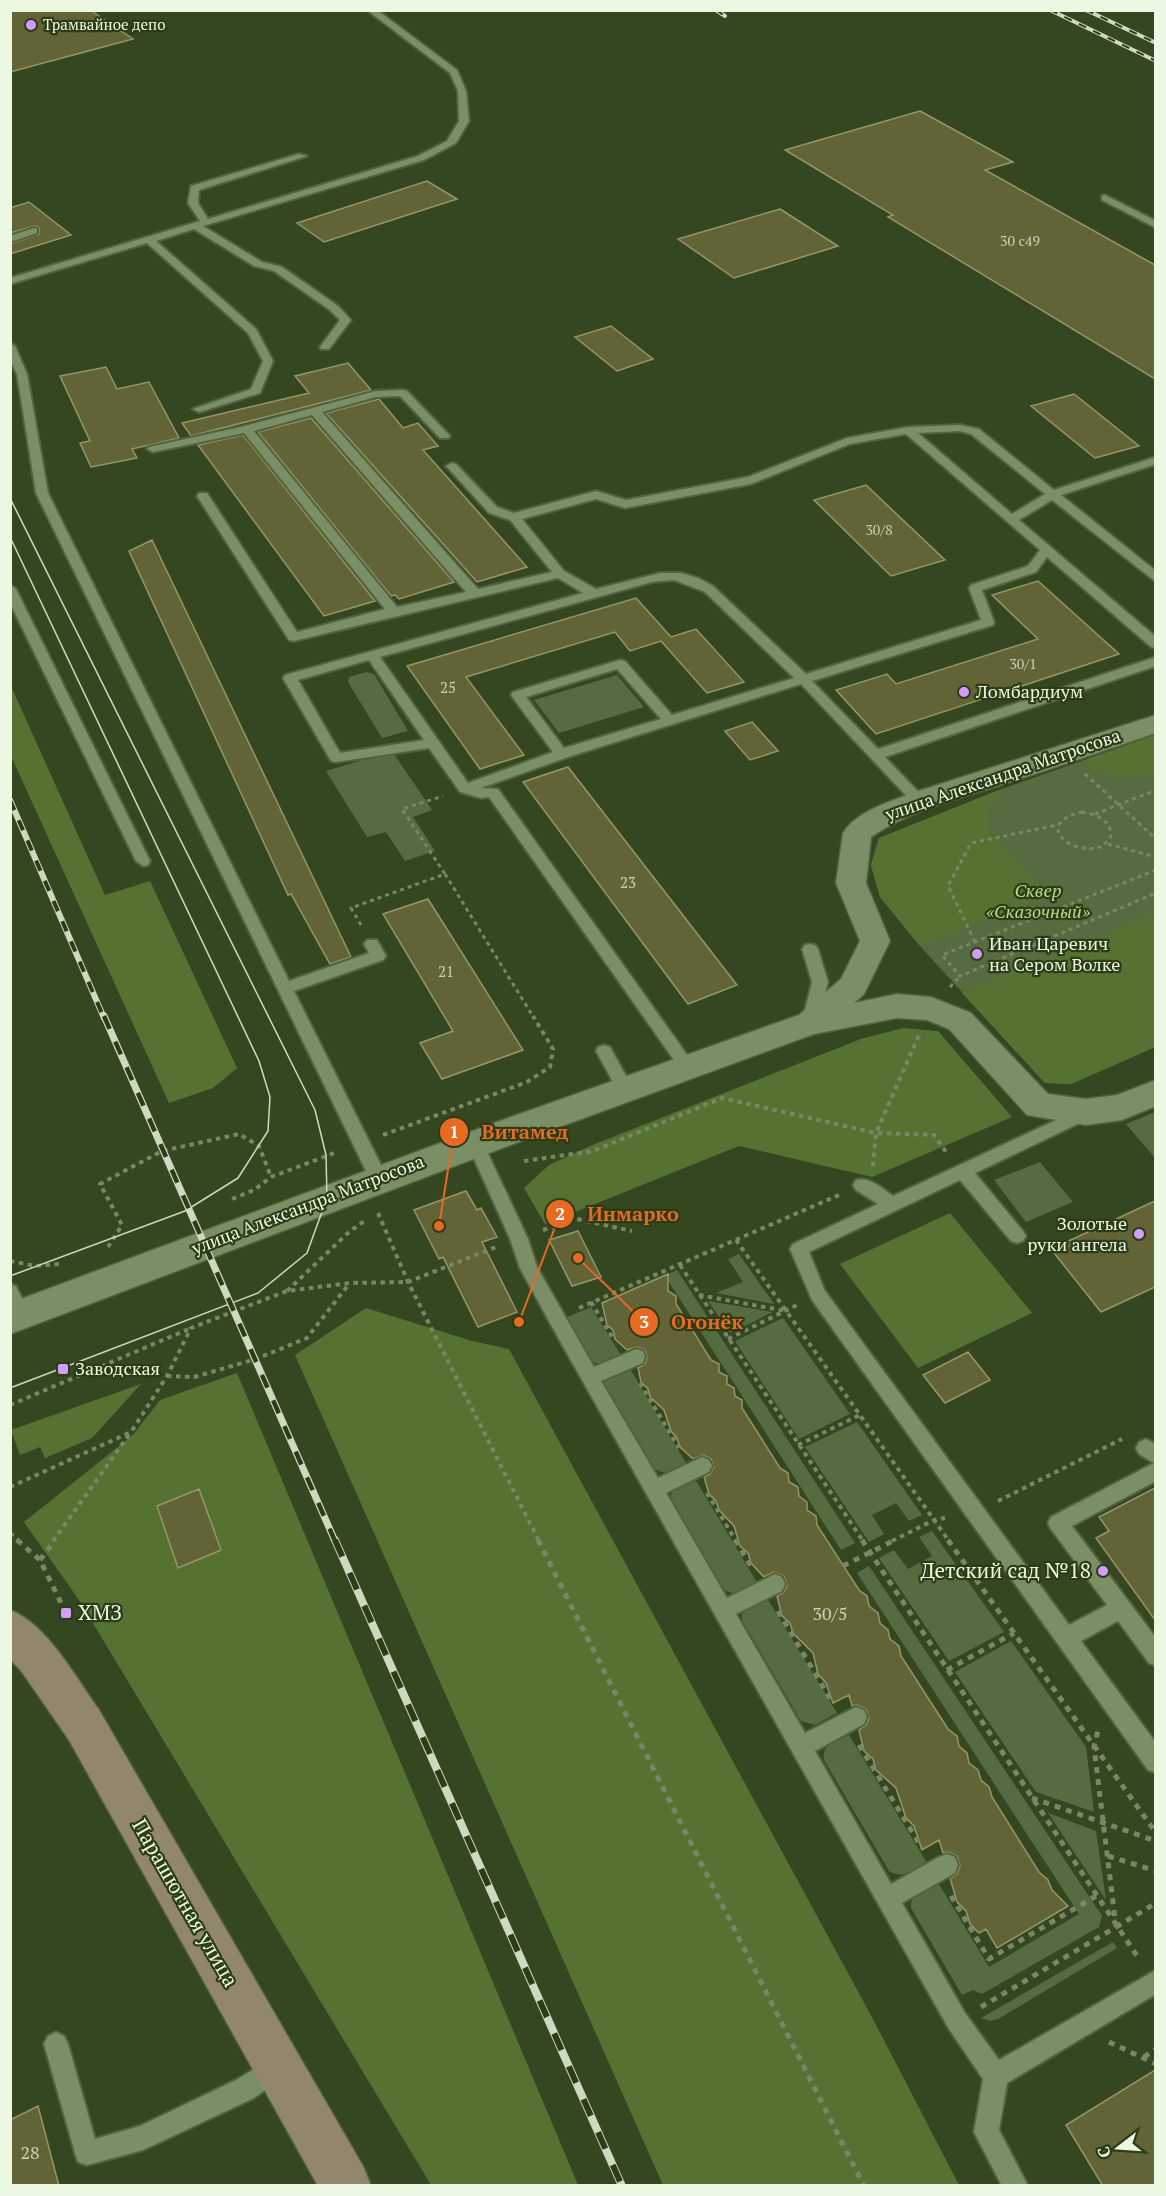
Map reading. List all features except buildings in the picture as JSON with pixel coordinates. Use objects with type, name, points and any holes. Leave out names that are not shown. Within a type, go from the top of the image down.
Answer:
[{"type":"main road","name":"Парашютная улица","points":[[10,1629],[38,1658],[84,1725],[346,2186]]},
{"type":"street","name":"улица Александра Матросова","points":[[810,1023],[853,986],[875,941],[851,883],[857,833],[882,816],[919,801],[1065,755],[1155,723]]},
{"type":"street","name":"улица Александра Матросова","points":[[14,1308],[230,1234],[381,1200],[625,1089],[810,1023],[897,1006],[931,1009],[960,1021],[1040,1106],[1086,1112],[1122,1107],[1155,1092]]},
{"type":"lane","points":[[10,281],[421,158],[451,143],[464,121],[462,91],[454,72],[411,38],[370,10]]},
{"type":"lane","points":[[205,222],[193,203],[194,188],[302,156]]},
{"type":"lane","points":[[1105,198],[1155,225]]},
{"type":"lane","points":[[194,225],[258,264],[278,269],[334,308],[346,320],[325,347]]},
{"type":"lane","points":[[10,239],[34,231]]},
{"type":"lane","points":[[148,239],[252,331],[268,361],[256,391],[199,409]]},
{"type":"lane","points":[[10,346],[22,374],[42,493],[363,1142],[381,1200]]},
{"type":"lane","points":[[153,449],[247,429],[376,394],[403,393],[421,415],[431,419],[444,436]]},
{"type":"lane","points":[[315,411],[476,595]]},
{"type":"lane","points":[[514,517],[596,495],[625,504],[751,480],[847,441],[908,430],[960,428],[975,431],[1155,578]]},
{"type":"lane","points":[[247,429],[394,612]]},
{"type":"lane","points":[[908,430],[1155,644]]},
{"type":"lane","points":[[1011,520],[1053,494],[1155,460]]},
{"type":"lane","points":[[452,466],[493,510],[514,517],[560,574],[593,593]]},
{"type":"lane","points":[[203,496],[294,637],[360,618],[476,595],[560,574]]},
{"type":"lane","points":[[465,789],[561,754],[988,622],[975,588],[1032,569],[1047,549]]},
{"type":"lane","points":[[432,743],[336,758],[290,678],[593,593],[674,574],[709,589],[802,678],[919,801]]},
{"type":"lane","points":[[10,589],[143,861]]},
{"type":"lane","points":[[372,655],[465,789],[481,793],[493,792],[522,841],[687,1066]]},
{"type":"lane","points":[[875,755],[1155,661]]},
{"type":"lane","points":[[561,754],[518,695],[620,664],[670,721]]},
{"type":"lane","points":[[285,988],[378,956],[372,944]]},
{"type":"lane","points":[[810,949],[820,982],[810,1023]]},
{"type":"lane","points":[[604,1051],[625,1089]]},
{"type":"lane","points":[[1086,1112],[964,1172],[799,1248],[818,1295],[1155,1762]]},
{"type":"lane","points":[[481,1155],[519,1239],[529,1268],[556,1317],[957,2021],[996,2076],[986,2132],[1016,2186]]},
{"type":"lane","points":[[964,1172],[1017,1236]]},
{"type":"lane","points":[[862,1185],[892,1204]]},
{"type":"lane","points":[[590,1377],[631,1359]]},
{"type":"lane","points":[[654,1490],[698,1468]]},
{"type":"lane","points":[[1155,1471],[1058,1522],[1155,1656]]},
{"type":"lane","points":[[723,1610],[770,1587]]},
{"type":"lane","points":[[1065,1638],[1120,1609]]},
{"type":"lane","points":[[801,1747],[851,1720]]},
{"type":"lane","points":[[888,1898],[941,1868]]},
{"type":"lane","points":[[996,2076],[1155,1981]]},
{"type":"lane","points":[[56,2044],[87,2153],[143,2138],[245,2089],[279,2066]]},
{"type":"path","points":[[1077,766],[1155,839]]},
{"type":"path","points":[[418,1123],[527,1082],[550,1067],[553,1049],[402,809],[465,789]]},
{"type":"path","points":[[1094,815],[1155,790]]},
{"type":"path","points":[[1082,812],[1105,820],[1111,828],[1112,836],[1108,844],[1099,848],[1074,847],[1057,833],[1057,825],[1061,818],[1070,813],[1082,812]]},
{"type":"path","points":[[975,942],[948,886],[971,843],[1057,825]]},
{"type":"path","points":[[1108,844],[1155,858]]},
{"type":"path","points":[[960,976],[942,955],[1155,870]]},
{"type":"path","points":[[372,944],[351,908],[445,874]]},
{"type":"path","points":[[556,1317],[862,1185],[872,1177],[876,1133],[931,1009],[960,976],[1155,893]]},
{"type":"path","points":[[481,1155],[593,1151],[722,1098],[876,1133],[934,1135],[964,1172]]},
{"type":"path","points":[[116,1246],[106,1250],[122,1225],[100,1184],[162,1151],[239,1134],[259,1146],[271,1177]]},
{"type":"path","points":[[222,1203],[254,1190],[271,1177],[326,1155]]},
{"type":"path","points":[[287,1291],[381,1200],[408,1282],[864,2186]]},
{"type":"path","points":[[10,1405],[191,1328],[287,1291],[350,1283],[408,1282],[577,1219],[632,1231]]},
{"type":"path","points":[[736,1240],[1155,1833]]},
{"type":"path","points":[[10,1261],[35,1266],[64,1264]]},
{"type":"path","points":[[680,1265],[1116,1927],[1155,1981]]},
{"type":"path","points":[[167,1376],[194,1377],[256,1359],[307,1338],[350,1283]]},
{"type":"path","points":[[699,1294],[786,1311]]},
{"type":"path","points":[[728,1339],[818,1295]]},
{"type":"path","points":[[591,1302],[631,1359],[941,1868],[989,1959],[1096,1896]]},
{"type":"path","points":[[40,1560],[131,1432],[167,1376],[191,1328]]},
{"type":"path","points":[[798,1445],[860,1415]]},
{"type":"path","points":[[10,1487],[131,1432]]},
{"type":"path","points":[[843,1566],[934,1520],[974,1512],[1124,1438]]},
{"type":"path","points":[[10,1533],[40,1560],[66,1613]]},
{"type":"path","points":[[947,1670],[1014,1633]]},
{"type":"path","points":[[1107,1695],[1094,1747],[1116,1927]]},
{"type":"path","points":[[1031,1798],[1155,1841]]},
{"type":"path","points":[[1108,1856],[1155,1871]]},
{"type":"path","points":[[957,2021],[1155,1903]]},
{"type":"path","points":[[1078,2029],[1144,2056],[1155,2064]]},
{"type":"path","points":[[1144,2056],[1155,2049]]},
{"type":"green space","points":[[366,672],[374,674],[408,731],[382,738],[348,682],[349,677]]},
{"type":"green space","points":[[617,675],[644,707],[559,733],[534,700]]},
{"type":"green space","points":[[10,684],[105,895],[150,881],[237,1068],[213,1088],[169,1103],[11,756]]},
{"type":"green space","name":"Сквер «Сказочный»","points":[[1155,735],[1155,1047],[1071,1084],[1045,1083],[920,946],[880,897],[871,865],[879,838],[999,790]]},
{"type":"green space","points":[[1155,735],[1155,776],[1141,774],[1116,781],[1104,767],[1093,771],[1082,761]]},
{"type":"green space","points":[[392,751],[432,810],[413,817],[435,851],[405,861],[386,832],[367,837],[326,771]]},
{"type":"green space","points":[[999,790],[998,802],[987,807],[990,833],[1048,895],[920,946],[880,897],[871,865],[879,838]]},
{"type":"green space","points":[[1155,913],[1155,1047],[1071,1084],[1045,1083],[962,993]]},
{"type":"green space","points":[[903,1028],[938,1031],[1012,1117],[872,1177],[739,1146],[545,1224],[524,1188],[549,1165],[590,1146],[861,1039]]},
{"type":"green space","points":[[1155,1112],[1155,1158],[1126,1124]]},
{"type":"green space","points":[[1040,1162],[1073,1202],[1026,1222],[994,1180]]},
{"type":"green space","points":[[950,1213],[1032,1313],[918,1368],[840,1264]]},
{"type":"green space","points":[[739,1254],[774,1304],[716,1293],[743,1282],[728,1259]]},
{"type":"green space","points":[[677,1270],[855,1543],[841,1550],[665,1276]]},
{"type":"green space","points":[[708,1301],[773,1312],[730,1333]]},
{"type":"green space","points":[[591,1307],[621,1355],[601,1365],[590,1361],[565,1318]]},
{"type":"green space","points":[[366,1308],[472,1341],[509,1349],[874,2021],[959,2185],[663,2185],[295,1355]]},
{"type":"green space","points":[[783,1318],[850,1414],[799,1439],[735,1341]]},
{"type":"green space","points":[[629,1367],[686,1463],[665,1473],[654,1469],[605,1386],[604,1381],[607,1376]]},
{"type":"green space","points":[[237,1373],[578,2185],[431,2185],[79,1600],[24,1522],[133,1435],[160,1400]]},
{"type":"green space","points":[[141,1384],[92,1438],[45,1458],[40,1447],[20,1455],[11,1430]]},
{"type":"green space","points":[[857,1422],[922,1515],[909,1521],[896,1503],[872,1515],[884,1534],[869,1542],[805,1447]]},
{"type":"green space","points":[[695,1479],[758,1584],[737,1595],[724,1590],[671,1499],[675,1488]]},
{"type":"green space","points":[[932,1531],[1004,1632],[949,1661],[879,1558],[894,1550],[908,1569],[932,1556],[919,1537]]},
{"type":"green space","points":[[869,1566],[1102,1916],[1099,1927],[982,1994],[973,1990],[962,1995],[911,1908],[913,1898],[919,1891],[937,1881],[989,1967],[1079,1914],[857,1573]]},
{"type":"green space","points":[[767,1598],[837,1713],[815,1725],[801,1721],[742,1620],[746,1608]]},
{"type":"green space","points":[[1011,1641],[1086,1747],[1094,1812],[1036,1792],[955,1672]]},
{"type":"green space","points":[[849,1735],[927,1863],[908,1873],[899,1875],[889,1871],[824,1760],[827,1747]]},
{"type":"green space","points":[[1048,1813],[1096,1831],[1106,1900]]},
{"type":"green space","points":[[1113,1942],[1117,1948],[998,2019],[990,2021],[981,2018]]},
{"type":"tram line","points":[[10,498],[315,1110],[326,1155],[327,1198],[307,1253],[258,1293],[10,1388]]},
{"type":"tram line","points":[[10,537],[259,1061],[270,1097],[268,1131],[238,1178],[185,1211],[10,1276]]},
{"type":"railway","points":[[716,10],[725,16]]},
{"type":"railway","points":[[1050,10],[1156,61]]},
{"type":"railway","points":[[1086,10],[1156,43]]},
{"type":"railway","points":[[10,800],[104,1018]]},
{"type":"railway","points":[[104,1016],[335,1541]]},
{"type":"railway","points":[[335,1540],[622,2186]]},
{"type":"place","name":"Трамвайное депо","points":[[31,25]]},
{"type":"place","name":"Ломбардиум","points":[[964,692]]},
{"type":"place","name":"Иван Царевич на Сером Волке","points":[[977,954]]},
{"type":"place","name":"Витамед","points":[[439,1226]]},
{"type":"place","name":"Золотые руки ангела","points":[[1139,1234]]},
{"type":"place","name":"Огонёк","points":[[578,1258]]},
{"type":"place","name":"Инмарко","points":[[519,1322]]},
{"type":"place","name":"Заводская","points":[[63,1369]]},
{"type":"place","name":"Детский сад №18","points":[[1103,1571]]},
{"type":"place","name":"ХМЗ","points":[[66,1613]]}]
